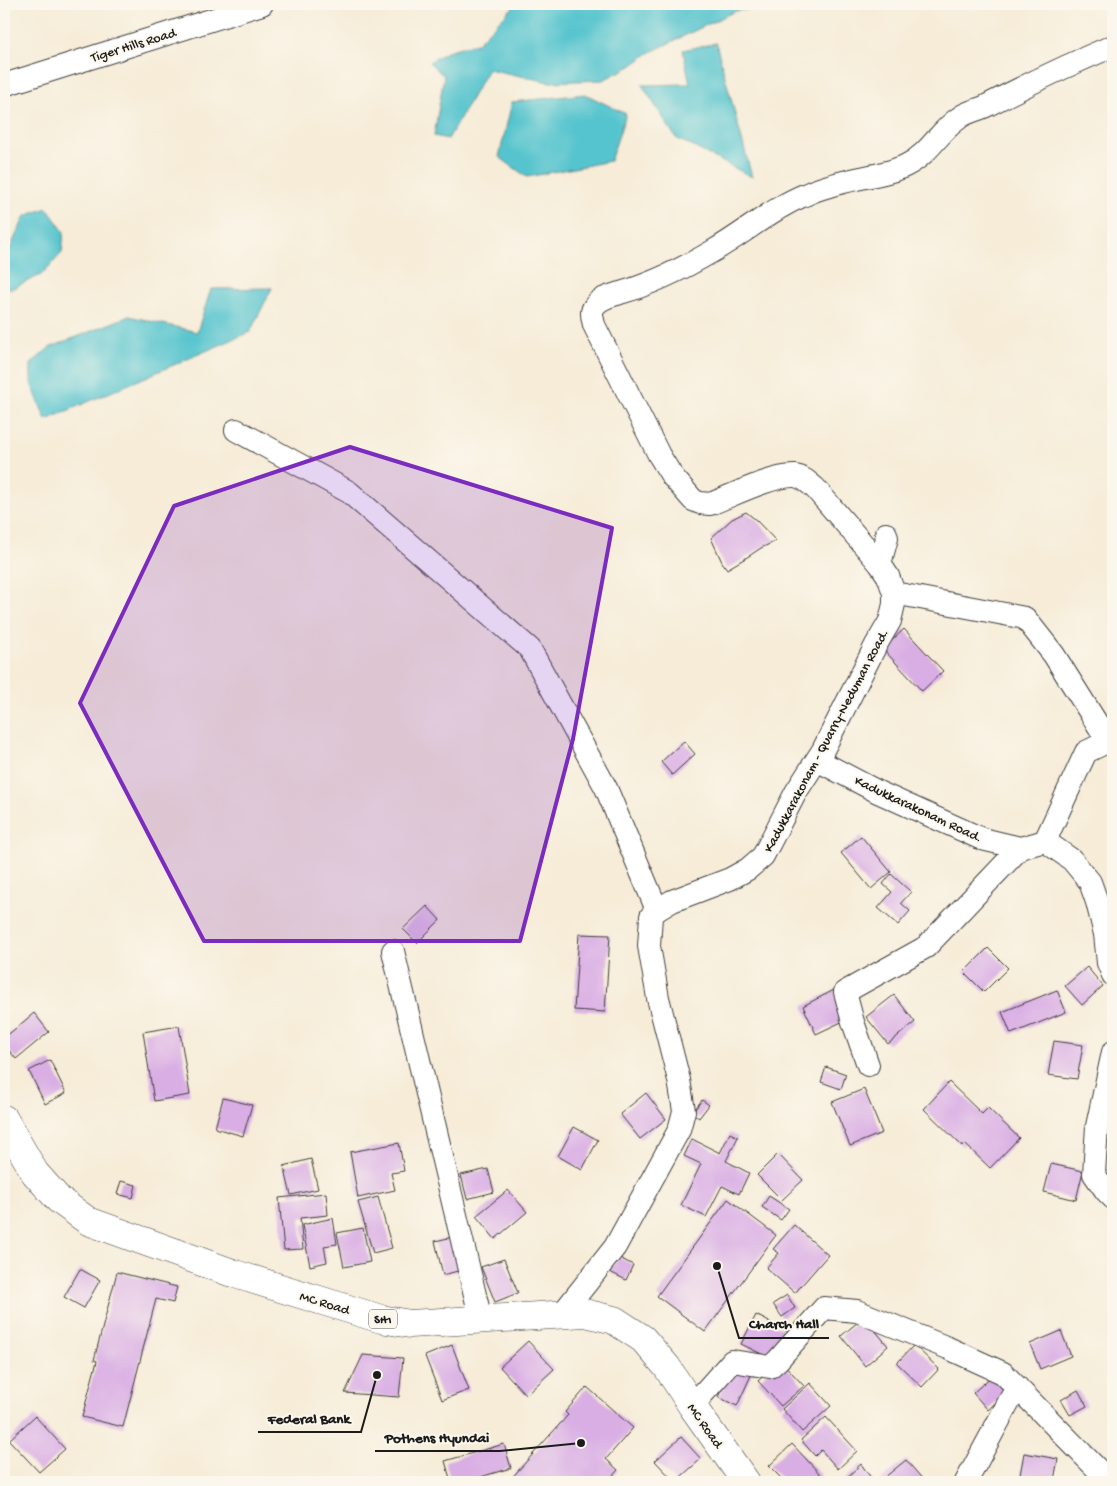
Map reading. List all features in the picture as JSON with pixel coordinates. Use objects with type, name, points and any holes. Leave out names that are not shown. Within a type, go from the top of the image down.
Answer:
[{"type":"main road","name":"MC Road","points":[[4,1119],[35,1173],[59,1200],[88,1221],[235,1274],[381,1319],[410,1324],[584,1312],[614,1320],[643,1339],[667,1367],[746,1482]]},
{"type":"street","name":"Tiger Hills Road","points":[[4,85],[262,4]]},
{"type":"street","points":[[868,1065],[845,992],[926,947],[1020,848],[1045,840],[1086,752],[1111,740],[1054,655],[1025,618],[894,593],[888,576],[880,564],[815,488],[804,479],[796,476],[768,481],[710,504],[693,500],[672,476],[659,455],[594,325],[592,309],[600,301],[639,288],[703,257],[794,199],[824,188],[904,167],[932,146],[960,117],[976,111],[1029,83],[1113,46]]},
{"type":"street","points":[[236,430],[349,492],[530,649],[606,788],[657,910],[651,916],[649,946],[658,998],[679,1080],[684,1111],[679,1130],[615,1247],[562,1314]]},
{"type":"street","points":[[880,564],[887,538],[886,534]]},
{"type":"street","name":"Kadukkarakonam - Quarry-Neduman Road.","points":[[657,910],[672,901],[730,879],[748,869],[763,856],[796,792],[817,760],[890,621],[894,604],[894,593]]},
{"type":"street","name":"Kadukkarakonam Road.","points":[[817,760],[878,792],[982,839],[1020,848]]},
{"type":"street","points":[[1045,840],[1072,860],[1090,882],[1105,934],[1108,963],[1113,975]]},
{"type":"street","points":[[393,951],[481,1320]]},
{"type":"street","points":[[1113,1052],[1097,1126],[1094,1174],[1113,1198]]},
{"type":"street","points":[[692,1406],[732,1361],[770,1367],[824,1308],[857,1311],[939,1344],[1003,1373],[1112,1481]]},
{"type":"street","points":[[966,1482],[1017,1387]]},
{"type":"highlighted area","points":[[350,447],[612,528],[573,739],[520,941],[204,941],[80,703],[174,506]]},
{"type":"water","points":[[516,4],[790,4],[735,11],[649,53],[631,66],[603,80],[549,82],[488,69],[448,139],[434,136],[444,76],[429,62],[450,50],[477,43]]},
{"type":"water","points":[[716,43],[752,177],[676,138],[642,85],[690,84],[683,50]]},
{"type":"water","points":[[585,94],[626,114],[610,161],[527,177],[499,157],[512,102]]},
{"type":"water","points":[[47,208],[64,232],[62,253],[41,275],[11,289],[4,286],[4,261],[25,216]]},
{"type":"water","points":[[272,288],[250,332],[46,420],[31,383],[31,364],[49,348],[129,316],[197,332],[211,289]]},
{"type":"building","points":[[746,512],[776,541],[727,569],[711,538],[732,519]]},
{"type":"building","points":[[904,629],[943,671],[922,691],[883,649]]},
{"type":"building","points":[[684,741],[695,754],[672,775],[661,762]]},
{"type":"building","points":[[861,836],[891,872],[871,889],[841,853]]},
{"type":"building","points":[[891,874],[911,892],[901,903],[910,911],[898,925],[878,908],[892,892],[883,884]]},
{"type":"building","points":[[427,906],[440,920],[417,943],[403,929]]},
{"type":"building","points":[[579,934],[610,935],[605,1012],[574,1010]]},
{"type":"building","points":[[988,948],[1008,968],[984,992],[964,972]]},
{"type":"building","points":[[1087,967],[1103,986],[1082,1005],[1065,986]]},
{"type":"building","points":[[836,989],[850,1018],[816,1034],[803,1006]]},
{"type":"building","points":[[1057,990],[1066,1012],[1011,1034],[1002,1012]]},
{"type":"building","points":[[894,995],[915,1022],[888,1044],[866,1017]]},
{"type":"building","points":[[34,1013],[49,1032],[16,1059],[4,1044],[4,1038]]},
{"type":"building","points":[[179,1026],[190,1095],[154,1101],[143,1032]]},
{"type":"building","points":[[1054,1041],[1083,1045],[1077,1079],[1048,1075]]},
{"type":"building","points":[[50,1060],[66,1093],[45,1104],[29,1071]]},
{"type":"building","points":[[826,1067],[846,1074],[841,1089],[821,1082]]},
{"type":"building","points":[[949,1082],[982,1114],[988,1108],[1019,1138],[990,1168],[965,1144],[962,1146],[924,1109]]},
{"type":"building","points":[[864,1089],[882,1133],[850,1146],[832,1102]]},
{"type":"building","points":[[646,1093],[666,1119],[640,1139],[620,1114]]},
{"type":"building","points":[[223,1098],[252,1105],[243,1136],[215,1128]]},
{"type":"building","points":[[702,1100],[709,1105],[699,1118],[692,1113]]},
{"type":"building","points":[[574,1127],[598,1140],[582,1170],[558,1156]]},
{"type":"building","points":[[730,1133],[738,1137],[726,1161],[749,1173],[739,1194],[722,1186],[706,1217],[681,1205],[701,1164],[684,1156],[692,1139],[720,1153]]},
{"type":"building","points":[[399,1143],[404,1171],[391,1173],[395,1190],[358,1198],[350,1152]]},
{"type":"building","points":[[778,1154],[803,1180],[782,1200],[757,1175]]},
{"type":"building","points":[[311,1159],[318,1189],[291,1195],[284,1166]]},
{"type":"building","points":[[1051,1164],[1083,1171],[1076,1200],[1044,1192]]},
{"type":"building","points":[[488,1169],[494,1192],[467,1199],[461,1175]]},
{"type":"building","points":[[121,1181],[136,1185],[133,1198],[117,1194]]},
{"type":"building","points":[[508,1190],[527,1212],[495,1239],[476,1216]]},
{"type":"building","points":[[326,1193],[328,1215],[300,1218],[303,1249],[284,1250],[279,1198]]},
{"type":"building","points":[[769,1196],[789,1209],[781,1220],[762,1207]]},
{"type":"building","points":[[378,1197],[392,1248],[373,1253],[358,1202]]},
{"type":"building","points":[[728,1199],[776,1235],[705,1332],[657,1296]]},
{"type":"building","points":[[333,1218],[337,1244],[324,1246],[327,1262],[310,1266],[302,1225]]},
{"type":"building","points":[[794,1225],[828,1255],[795,1293],[766,1268],[779,1253],[773,1249]]},
{"type":"building","points":[[363,1228],[370,1262],[344,1267],[337,1233]]},
{"type":"building","points":[[457,1236],[465,1269],[443,1275],[435,1241]]},
{"type":"building","points":[[618,1257],[633,1265],[626,1280],[610,1272]]},
{"type":"building","points":[[504,1259],[518,1293],[495,1302],[481,1267]]},
{"type":"building","points":[[80,1269],[100,1280],[84,1308],[64,1297]]},
{"type":"building","points":[[117,1272],[177,1287],[173,1303],[156,1299],[123,1427],[82,1417],[97,1361],[94,1360]]},
{"type":"building","points":[[787,1295],[795,1308],[782,1317],[773,1304]]},
{"type":"building","points":[[756,1315],[790,1333],[776,1361],[741,1344]]},
{"type":"building","points":[[864,1317],[888,1346],[865,1366],[841,1336]]},
{"type":"building","points":[[1061,1331],[1071,1356],[1040,1369],[1030,1344]]},
{"type":"building","points":[[528,1341],[554,1369],[526,1395],[500,1367]]},
{"type":"building","points":[[452,1345],[469,1390],[442,1400],[425,1356]]},
{"type":"building","points":[[914,1345],[939,1369],[922,1387],[897,1363]]},
{"type":"building","points":[[363,1355],[403,1358],[399,1397],[345,1393]]},
{"type":"building","points":[[780,1360],[804,1386],[781,1406],[758,1381]]},
{"type":"building","points":[[735,1363],[753,1371],[737,1406],[718,1397]]},
{"type":"building","points":[[995,1373],[1010,1389],[988,1410],[973,1393]]},
{"type":"building","points":[[810,1383],[831,1406],[802,1432],[782,1409]]},
{"type":"building","points":[[587,1387],[633,1428],[606,1459],[618,1470],[607,1482],[508,1482],[568,1415],[565,1412]]},
{"type":"building","points":[[1078,1390],[1087,1406],[1070,1415],[1061,1400]]},
{"type":"building","points":[[35,1416],[65,1449],[39,1472],[9,1440]]},
{"type":"building","points":[[826,1417],[857,1451],[838,1469],[821,1450],[815,1456],[801,1440]]},
{"type":"building","points":[[681,1437],[701,1459],[675,1482],[655,1461]]},
{"type":"building","points":[[504,1444],[511,1468],[463,1482],[451,1482],[445,1461]]},
{"type":"building","points":[[792,1444],[821,1475],[813,1482],[785,1482],[769,1466]]},
{"type":"building","points":[[1024,1453],[1058,1459],[1054,1480],[1020,1475]]},
{"type":"building","points":[[906,1460],[925,1482],[879,1482]]},
{"type":"building","points":[[861,1464],[874,1482],[842,1482]]},
{"type":"place","name":"Charch Hall","points":[[717,1266]]},
{"type":"place","name":"Federal Bank","points":[[377,1375]]},
{"type":"place","name":"Pothens Hyundai","points":[[581,1443]]}]
